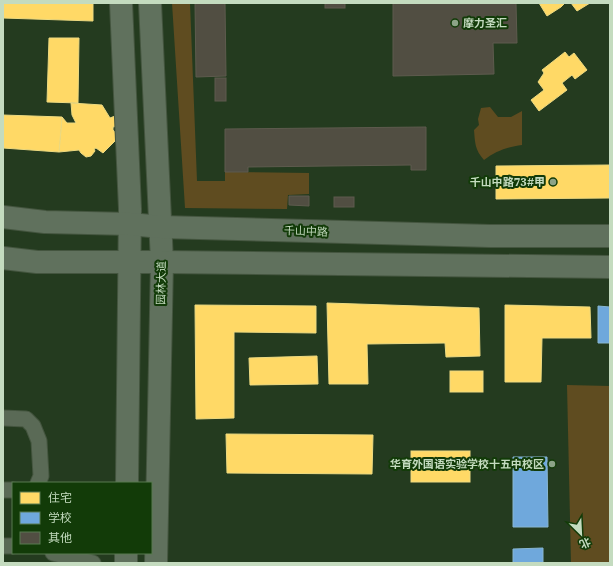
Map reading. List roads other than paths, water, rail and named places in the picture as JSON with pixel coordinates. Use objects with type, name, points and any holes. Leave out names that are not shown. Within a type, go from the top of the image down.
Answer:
[{"type":"main road","points":[[121,3],[130,209],[127,482]]},
{"type":"main road","name":"园林大道","points":[[150,3],[162,262],[156,563]]},
{"type":"main road","name":"千山中路","points":[[3,217],[45,222],[130,224],[161,227],[490,236],[610,236]]},
{"type":"main road","points":[[3,258],[37,262],[610,267]]},
{"type":"street","points":[[3,418],[26,419],[33,426],[39,440],[41,476],[38,482]]},
{"type":"street","points":[[57,554],[93,563]]},
{"type":"place","name":"摩力圣汇","points":[[455,23]]},
{"type":"place","name":"千山中路73#甲","points":[[553,182]]},
{"type":"place","name":"华育外国语实验学校十五中校区","points":[[552,464]]}]
